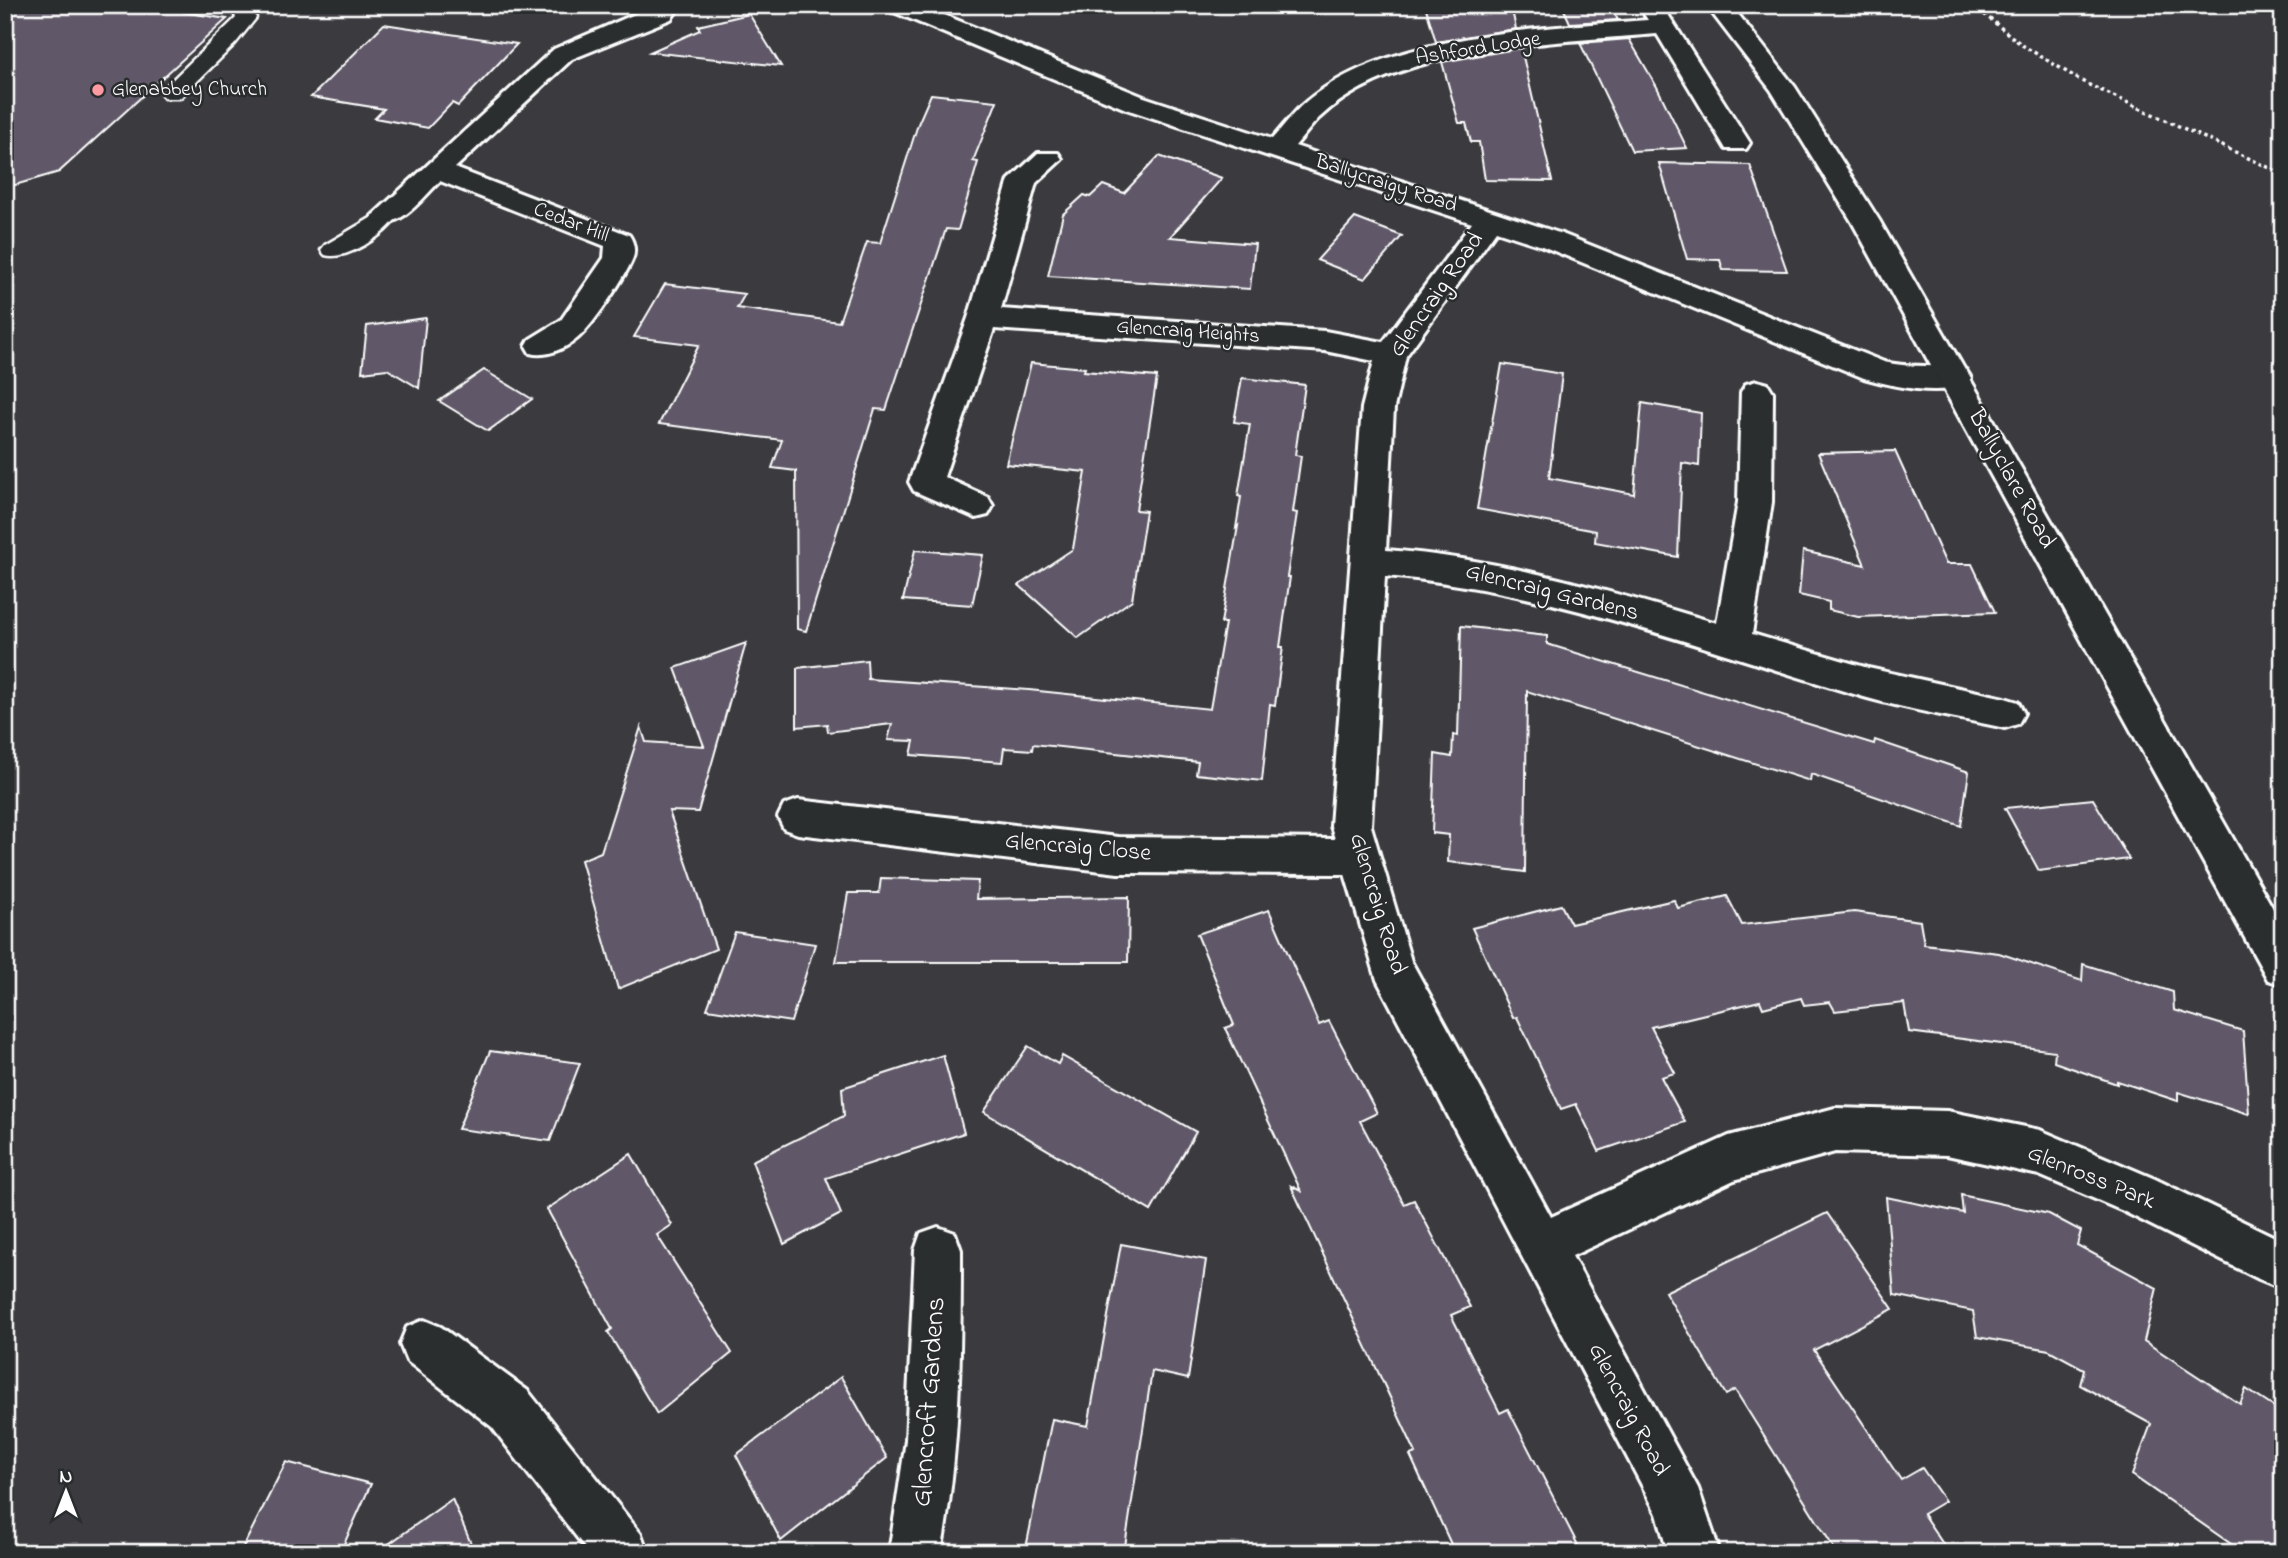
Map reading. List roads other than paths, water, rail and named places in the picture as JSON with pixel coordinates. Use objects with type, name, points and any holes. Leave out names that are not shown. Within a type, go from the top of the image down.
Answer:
[{"type":"street","points":[[386,216],[563,54],[662,14],[669,5]]},
{"type":"street","name":"Ballycraigy Road","points":[[898,5],[1135,103],[1492,218],[1875,370],[1902,377],[1955,378]]},
{"type":"street","points":[[1650,5],[1735,143]]},
{"type":"street","name":"Ballyclare Road","points":[[1718,5],[1782,87],[1818,141],[1955,378],[2283,966]]},
{"type":"street","name":"Ashford Lodge","points":[[1278,149],[1285,138],[1325,101],[1358,78],[1398,63],[1440,52],[1501,42],[1665,26]]},
{"type":"street","points":[[976,506],[926,482],[983,318],[1023,180],[1048,159]]},
{"type":"street","name":"Cedar Hill","points":[[436,170],[619,241],[620,258],[572,327],[541,346]]},
{"type":"street","name":"Glencraig Road","points":[[1492,218],[1391,354],[1378,408],[1351,826],[1392,967],[1679,1506],[1694,1553]]},
{"type":"street","name":"Glencraig Heights","points":[[983,318],[1325,341],[1391,354]]},
{"type":"street","points":[[1733,641],[1739,587],[1755,502],[1757,392]]},
{"type":"street","name":"Glencraig Gardens","points":[[1367,562],[1450,568],[1519,583],[1733,641],[1868,683],[2005,713]]},
{"type":"street","name":"Glencraig Close","points":[[798,817],[1118,855],[1360,857]]},
{"type":"street","name":"Glenross Park","points":[[1541,1246],[1729,1159],[1835,1130],[1947,1133],[2040,1153],[2139,1195],[2276,1262]]},
{"type":"street","name":"Glencroft Gardens","points":[[915,1553],[924,1511],[934,1401],[938,1251]]},
{"type":"street","points":[[424,1344],[510,1409],[622,1553]]},
{"type":"lane","points":[[172,93],[228,40],[246,18],[241,5]]},
{"type":"lane","points":[[333,250],[366,233],[386,216]]},
{"type":"place","name":"Glenabbey Church","points":[[98,90]]}]
